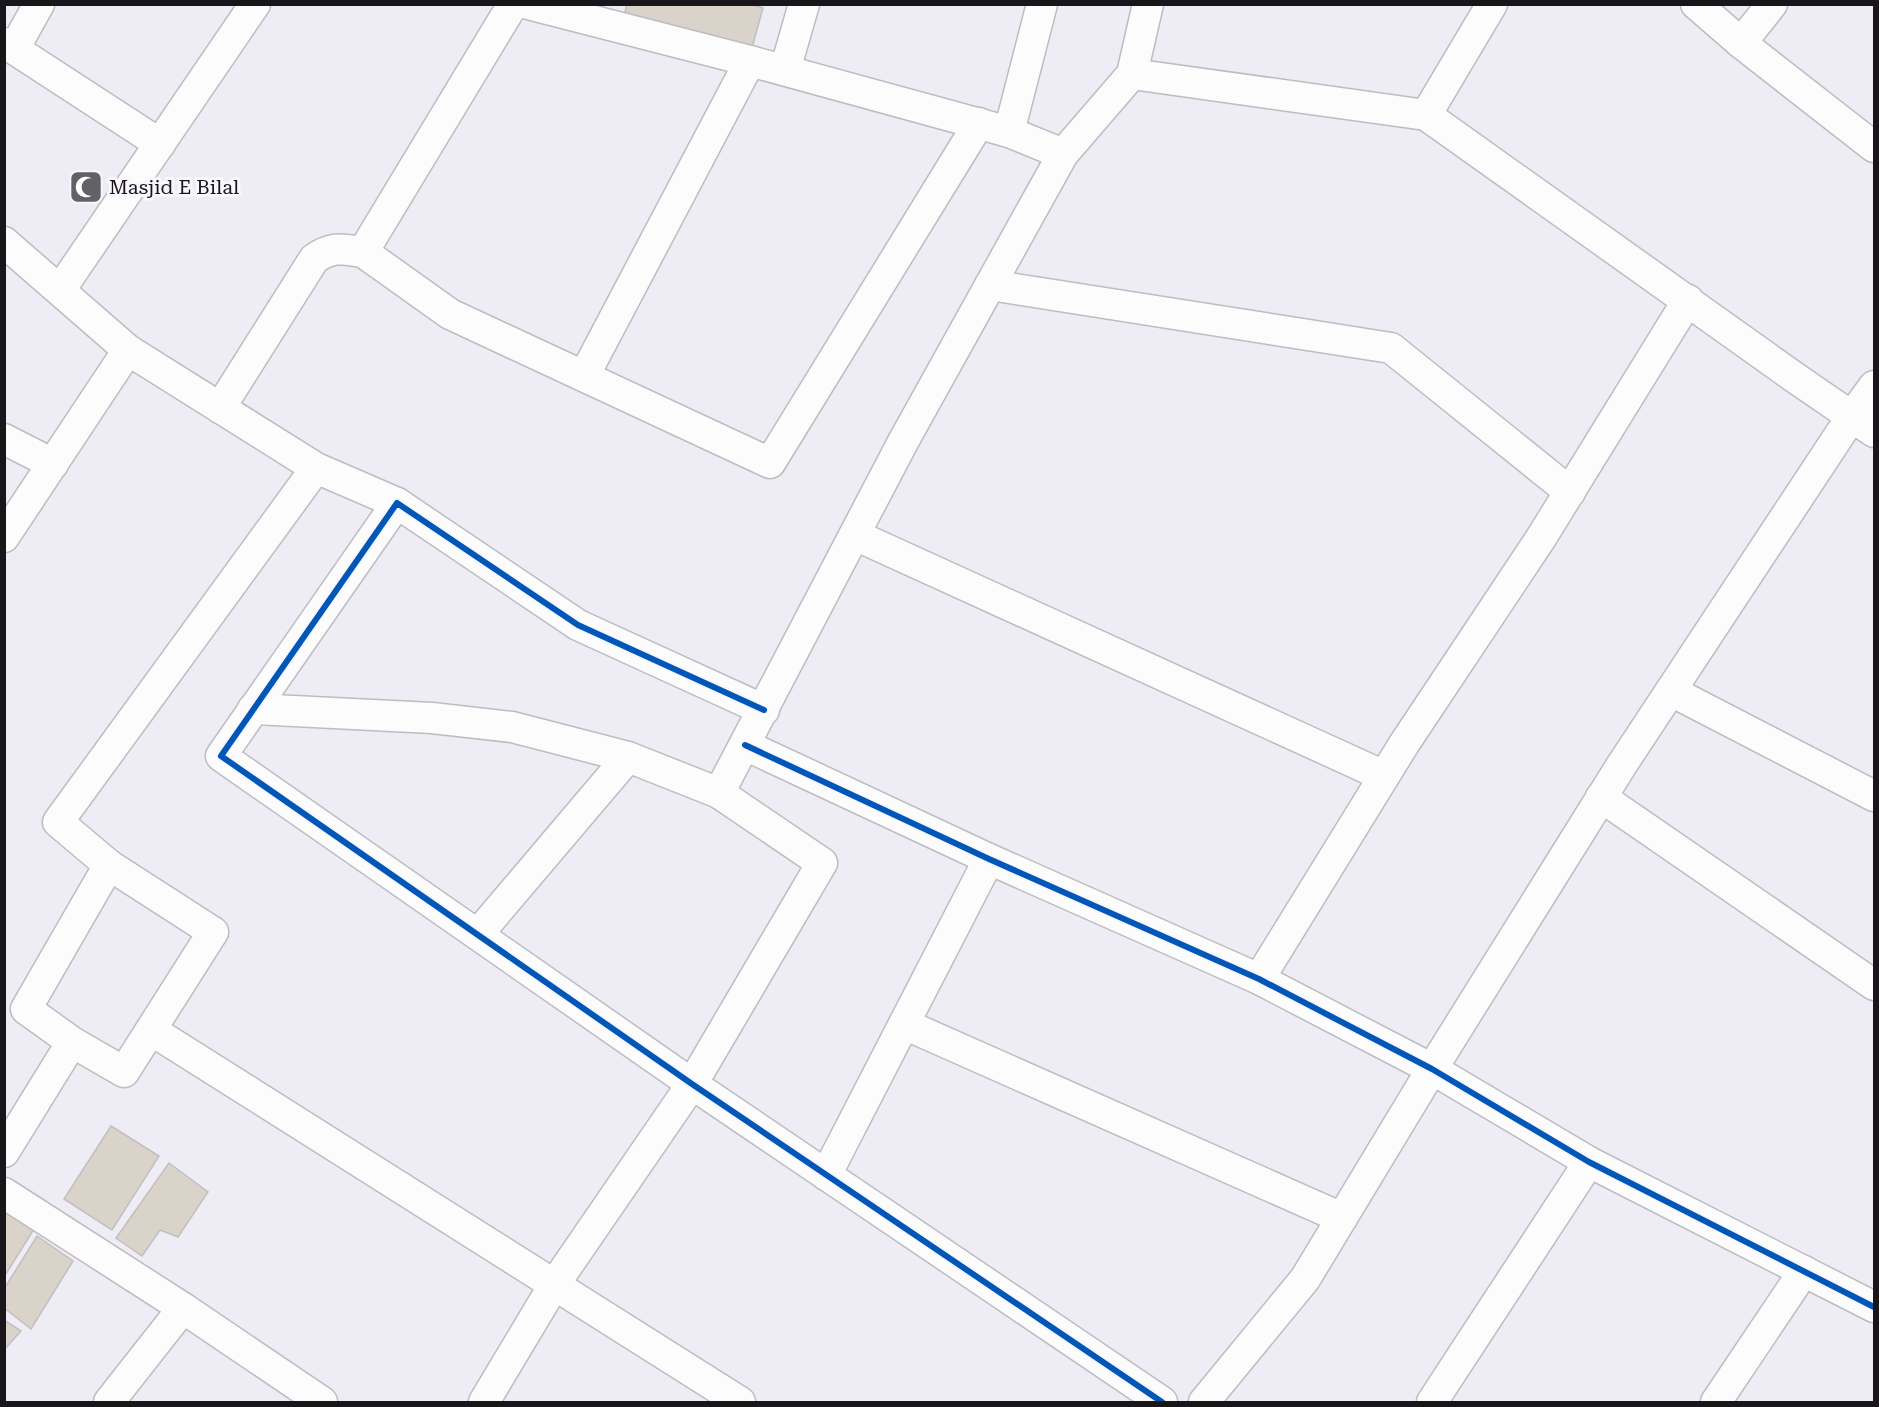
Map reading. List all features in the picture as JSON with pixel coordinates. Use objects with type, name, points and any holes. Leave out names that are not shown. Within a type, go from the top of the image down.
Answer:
[{"type":"street","points":[[39,4],[9,46],[160,144]]},
{"type":"street","points":[[60,290],[255,4]]},
{"type":"street","points":[[363,252],[513,4]]},
{"type":"street","points":[[528,4],[568,9],[979,123],[1009,132],[1063,154]]},
{"type":"street","points":[[784,70],[804,4]]},
{"type":"street","points":[[1009,132],[1042,4]]},
{"type":"street","points":[[719,793],[904,440],[1063,154],[1132,74],[1148,4]]},
{"type":"street","points":[[1696,4],[1741,43],[1875,147]]},
{"type":"street","points":[[1741,43],[1772,4]]},
{"type":"street","points":[[1426,115],[1482,6]]},
{"type":"street","points":[[584,376],[750,61]]},
{"type":"street","points":[[1132,74],[1426,115],[1863,424]]},
{"type":"street","points":[[220,408],[314,260],[326,251],[336,248],[363,252],[450,314],[770,463],[979,123]]},
{"type":"street","points":[[4,242],[128,350],[316,468],[396,503],[578,625],[764,710]]},
{"type":"street","points":[[990,285],[1391,348],[1570,492]]},
{"type":"street","points":[[1260,979],[1384,776],[1541,538],[1688,300]]},
{"type":"street","points":[[4,537],[128,350]]},
{"type":"street","points":[[1204,1402],[1305,1279],[1432,1069],[1671,691],[1863,424],[1875,386]]},
{"type":"street","points":[[4,439],[52,464]]},
{"type":"street","points":[[109,865],[15,1001],[72,1042],[124,1072],[213,932],[109,865],[58,822],[316,468]]},
{"type":"street","points":[[396,503],[221,756],[692,1083],[1162,1402]]},
{"type":"street","points":[[855,535],[1384,776]]},
{"type":"street","points":[[1671,691],[1875,796]]},
{"type":"street","points":[[253,709],[432,718],[491,724],[537,732],[628,757],[719,793],[822,863],[692,1083],[555,1285],[484,1402]]},
{"type":"street","points":[[745,745],[989,859],[1260,979],[1432,1069],[1588,1161],[1875,1307]]},
{"type":"street","points":[[478,934],[628,757]]},
{"type":"street","points":[[1602,797],[1875,985]]},
{"type":"street","points":[[826,1174],[989,859]]},
{"type":"street","points":[[904,1024],[1342,1218]]},
{"type":"street","points":[[151,1030],[740,1402]]},
{"type":"street","points":[[4,1152],[72,1042]]},
{"type":"street","points":[[1432,1402],[1588,1161]]},
{"type":"street","points":[[4,1193],[183,1308],[322,1402]]},
{"type":"street","points":[[1716,1402],[1804,1271]]},
{"type":"street","points":[[109,1402],[183,1308]]},
{"type":"building","points":[[627,4],[750,4],[763,8],[750,55],[623,20]]},
{"type":"building","points":[[111,1126],[159,1156],[112,1230],[64,1199]]},
{"type":"building","points":[[169,1163],[208,1192],[178,1237],[160,1230],[142,1256],[116,1238]]},
{"type":"building","points":[[4,1207],[34,1229],[4,1277]]},
{"type":"building","points":[[37,1236],[73,1261],[31,1329],[4,1308],[4,1289]]},
{"type":"building","points":[[4,1320],[21,1331],[4,1350]]},
{"type":"cycle path","points":[[764,710],[578,625],[397,503],[221,756],[692,1084],[1162,1402]]},
{"type":"cycle path","points":[[745,745],[989,859],[1259,979],[1432,1069],[1589,1162],[1874,1307]]},
{"type":"place","name":"Masjid E Bilal","points":[[86,187]]}]
